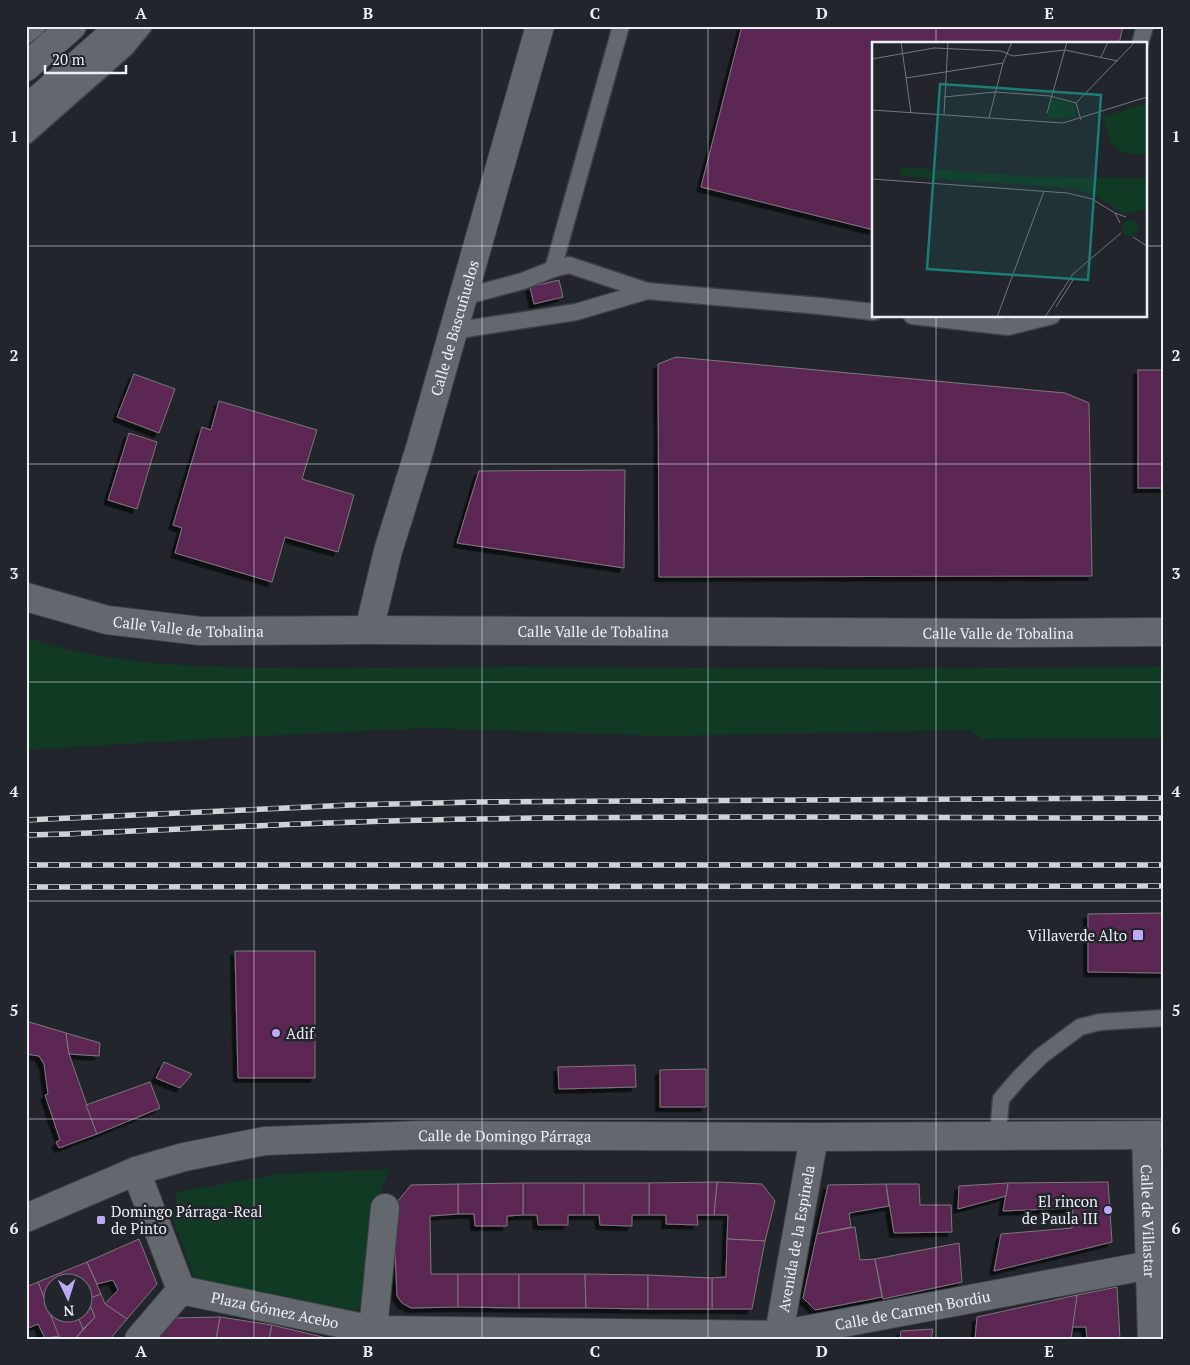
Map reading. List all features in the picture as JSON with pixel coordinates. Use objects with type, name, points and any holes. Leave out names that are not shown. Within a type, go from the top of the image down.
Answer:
[{"type":"street","points":[[26,67],[72,26]]},
{"type":"street","points":[[26,110],[112,36],[118,26]]},
{"type":"street","name":"Calle de Bascuñuelos","points":[[369,630],[388,551],[420,448],[540,26]]},
{"type":"street","name":"Calle Valle de Tobalina","points":[[26,597],[107,620],[200,630],[1164,632]]},
{"type":"street","name":"Calle de Domingo Párraga","points":[[26,1218],[136,1171],[184,1157],[265,1141],[421,1135],[814,1137],[1155,1135]]},
{"type":"street","name":"Calle de Villastar","points":[[1152,1339],[1150,1265],[1155,1135]]},
{"type":"street","name":"Avenida de la Espinela","points":[[778,1337],[814,1137]]},
{"type":"street","points":[[136,1171],[181,1290],[139,1339]]},
{"type":"street","points":[[372,1334],[385,1208]]},
{"type":"street","name":"Calle de Carmen Bordiu","points":[[372,1334],[778,1337],[1150,1265]]},
{"type":"street","name":"Plaza Gómez Acebo","points":[[181,1290],[372,1334]]},
{"type":"lane","points":[[26,36],[38,26]]},
{"type":"lane","points":[[26,136],[126,48],[144,26]]},
{"type":"lane","points":[[553,270],[621,26]]},
{"type":"lane","points":[[1140,42],[1144,26]]},
{"type":"lane","points":[[463,297],[522,281],[569,265],[647,291],[872,312]]},
{"type":"lane","points":[[453,331],[576,312],[647,291]]},
{"type":"lane","points":[[929,318],[1008,327],[1044,318]]},
{"type":"lane","points":[[998,1135],[1001,1099],[1041,1056],[1080,1027],[1100,1022],[1164,1018]]},
{"type":"green space","points":[[26,637],[58,647],[121,659],[216,667],[906,669],[1164,667],[1164,738],[983,739],[970,730],[663,736],[427,728],[26,750]]},
{"type":"green space","points":[[390,1169],[376,1201],[359,1311],[196,1283],[172,1216],[177,1192],[279,1174]]},
{"type":"building","points":[[742,26],[1123,26],[1119,42],[872,42],[872,230],[701,187]]},
{"type":"building","points":[[559,280],[563,297],[534,304],[530,287]]},
{"type":"building","points":[[676,357],[1065,393],[1089,403],[1092,576],[659,577],[658,364]]},
{"type":"building","points":[[1138,370],[1164,370],[1164,488],[1138,488]]},
{"type":"building","points":[[134,374],[175,389],[159,433],[117,417]]},
{"type":"building","points":[[219,401],[317,430],[302,479],[354,495],[338,552],[285,537],[272,582],[175,553],[182,528],[173,525],[202,427],[211,430]]},
{"type":"building","points":[[129,433],[157,442],[137,509],[108,500]]},
{"type":"building","points":[[625,470],[624,568],[457,543],[479,471]]},
{"type":"building","points":[[1164,913],[1164,973],[1088,972],[1088,914]]},
{"type":"building","name":"Adif","points":[[235,951],[315,951],[315,1078],[238,1078]]},
{"type":"building","points":[[26,1021],[66,1033],[69,1054],[97,1134],[59,1148],[56,1142],[60,1140],[45,1095],[48,1094],[44,1064],[39,1056],[26,1054]]},
{"type":"building","points":[[66,1033],[100,1043],[99,1056],[69,1054]]},
{"type":"building","points":[[164,1062],[192,1074],[180,1088],[156,1078]]},
{"type":"building","points":[[635,1065],[636,1087],[559,1089],[558,1067]]},
{"type":"building","points":[[706,1069],[706,1107],[660,1107],[660,1070]]},
{"type":"building","points":[[150,1082],[160,1108],[97,1134],[86,1105]]},
{"type":"building","points":[[717,1182],[762,1184],[775,1201],[765,1241],[727,1239],[728,1215],[714,1215]]},
{"type":"building","points":[[717,1182],[714,1215],[697,1215],[698,1225],[666,1224],[666,1215],[649,1215],[649,1183]]},
{"type":"building","points":[[1108,1182],[1112,1242],[994,1271],[1001,1234],[1072,1228],[1073,1208],[1003,1211],[1008,1183]]},
{"type":"building","points":[[523,1183],[584,1183],[584,1215],[568,1215],[568,1225],[538,1225],[537,1215],[523,1215]]},
{"type":"building","points":[[523,1183],[523,1215],[507,1216],[507,1226],[475,1226],[474,1214],[458,1214],[458,1184]]},
{"type":"building","points":[[584,1183],[649,1183],[649,1215],[632,1215],[632,1226],[600,1225],[599,1215],[584,1215]]},
{"type":"building","points":[[1008,1183],[1006,1196],[958,1209],[959,1186]]},
{"type":"building","points":[[458,1184],[458,1214],[430,1216],[431,1274],[458,1274],[458,1307],[411,1308],[402,1303],[397,1296],[393,1207],[411,1185]]},
{"type":"building","points":[[886,1184],[889,1206],[849,1213],[851,1227],[817,1234],[828,1185]]},
{"type":"building","points":[[886,1184],[919,1184],[920,1205],[951,1205],[952,1232],[894,1233]]},
{"type":"building","points":[[855,1227],[860,1260],[875,1259],[882,1297],[815,1310],[803,1298],[817,1234]]},
{"type":"building","points":[[139,1239],[157,1284],[127,1319],[105,1304],[118,1290],[113,1280],[97,1284],[87,1262]]},
{"type":"building","points":[[727,1239],[765,1241],[752,1309],[712,1309],[712,1278],[726,1277]]},
{"type":"building","points":[[959,1243],[962,1282],[883,1299],[875,1259]]},
{"type":"building","points":[[87,1262],[91,1272],[62,1272]]},
{"type":"building","points":[[92,1273],[101,1294],[92,1298]]},
{"type":"building","points":[[458,1274],[519,1274],[519,1308],[458,1307]]},
{"type":"building","points":[[519,1274],[585,1274],[586,1308],[519,1308]]},
{"type":"building","points":[[585,1274],[648,1275],[648,1309],[586,1308]]},
{"type":"building","points":[[648,1275],[712,1278],[712,1309],[648,1309]]},
{"type":"building","points":[[42,1280],[42,1292],[38,1282]]},
{"type":"building","points":[[38,1282],[42,1292],[42,1322],[54,1322],[60,1336],[45,1338],[38,1324],[26,1329],[26,1287]]},
{"type":"building","points":[[1117,1287],[1120,1339],[1087,1339],[1086,1327],[1072,1327],[1077,1295]]},
{"type":"building","points":[[101,1294],[105,1304],[127,1319],[110,1339],[75,1339],[95,1317],[92,1310],[92,1298]]},
{"type":"building","points":[[1077,1295],[1071,1339],[975,1339],[977,1317]]},
{"type":"building","points":[[92,1310],[95,1317],[92,1320]]},
{"type":"building","points":[[220,1317],[272,1325],[269,1339],[216,1339]]},
{"type":"building","points":[[220,1317],[216,1339],[155,1339],[173,1318]]},
{"type":"building","points":[[53,1322],[80,1322],[83,1329],[75,1339],[60,1339]]},
{"type":"building","points":[[80,1322],[90,1322],[83,1329]]},
{"type":"building","points":[[272,1325],[331,1339],[269,1339]]},
{"type":"building","points":[[933,1329],[931,1339],[900,1339],[901,1331]]},
{"type":"railway","points":[[26,820],[351,805],[478,802],[1164,798]]},
{"type":"railway","points":[[26,835],[476,819],[734,817],[1164,818]]},
{"type":"railway","points":[[26,865],[1164,865]]},
{"type":"railway","points":[[26,887],[1164,886]]},
{"type":"place","name":"Villaverde Alto","points":[[1138,935]]},
{"type":"place","name":"Adif","points":[[276,1033]]},
{"type":"place","name":"El rincon de Paula III","points":[[1108,1210]]},
{"type":"place","name":"Domingo Párraga-Real de Pinto","points":[[101,1220]]}]
